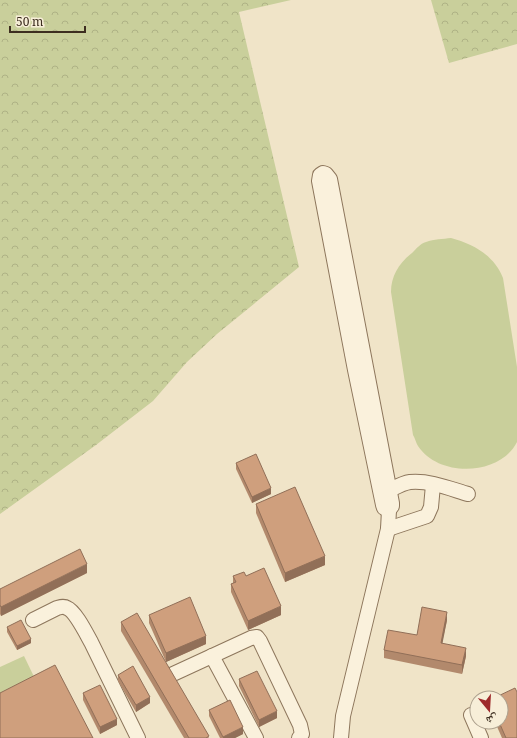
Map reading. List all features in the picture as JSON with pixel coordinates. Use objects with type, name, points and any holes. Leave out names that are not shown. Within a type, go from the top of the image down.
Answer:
[{"type":"lane","points":[[341,738],[343,716],[388,529],[389,510],[391,509],[392,503],[390,490],[361,369],[319,181],[320,175],[323,174],[326,174],[330,179],[361,369],[383,505],[384,508],[389,510]]},
{"type":"lane","points":[[390,490],[409,482],[423,482],[468,494]]},
{"type":"lane","points":[[388,529],[427,516],[430,507],[433,485]]},
{"type":"lane","points":[[33,620],[61,606],[69,609],[85,630],[138,738]]},
{"type":"lane","points":[[173,674],[251,638],[257,637],[300,725],[302,734],[300,738]]},
{"type":"lane","points":[[212,656],[256,738]]},
{"type":"green space","points":[[0,0],[291,0],[239,12],[299,267],[217,334],[187,362],[153,401],[96,445],[0,514]]},
{"type":"green space","points":[[431,0],[517,0],[517,44],[449,63]]},
{"type":"green space","points":[[451,238],[475,247],[488,257],[499,270],[503,278],[517,367],[517,442],[509,453],[497,461],[484,467],[469,469],[454,468],[440,464],[428,456],[418,446],[413,435],[391,292],[392,281],[397,270],[403,261],[419,246],[429,241]]},
{"type":"green space","points":[[24,656],[37,683],[0,701],[0,667]]},
{"type":"building","points":[[256,454],[271,488],[252,497],[236,463]]},
{"type":"building","points":[[295,487],[325,556],[285,573],[256,504]]},
{"type":"building","points":[[80,549],[87,564],[1,607],[0,589]]},
{"type":"building","points":[[264,568],[281,606],[248,621],[231,584],[236,582],[233,576],[244,572],[246,576]]},
{"type":"building","points":[[190,597],[206,636],[166,653],[149,615]]},
{"type":"building","points":[[422,607],[447,612],[441,643],[466,648],[462,665],[384,650],[388,630],[417,635]]},
{"type":"building","points":[[137,613],[209,736],[206,738],[189,738],[121,622]]},
{"type":"building","points":[[21,620],[31,639],[17,646],[7,627]]},
{"type":"building","points":[[55,665],[93,738],[0,738],[0,693]]},
{"type":"building","points":[[133,666],[150,697],[136,705],[118,675]]},
{"type":"building","points":[[257,671],[277,711],[259,720],[239,679]]},
{"type":"building","points":[[100,685],[117,719],[100,727],[83,693]]},
{"type":"building","points":[[515,688],[517,692],[517,738],[506,738],[502,730],[509,730],[509,691]]},
{"type":"building","points":[[230,700],[243,727],[223,737],[209,710]]}]
